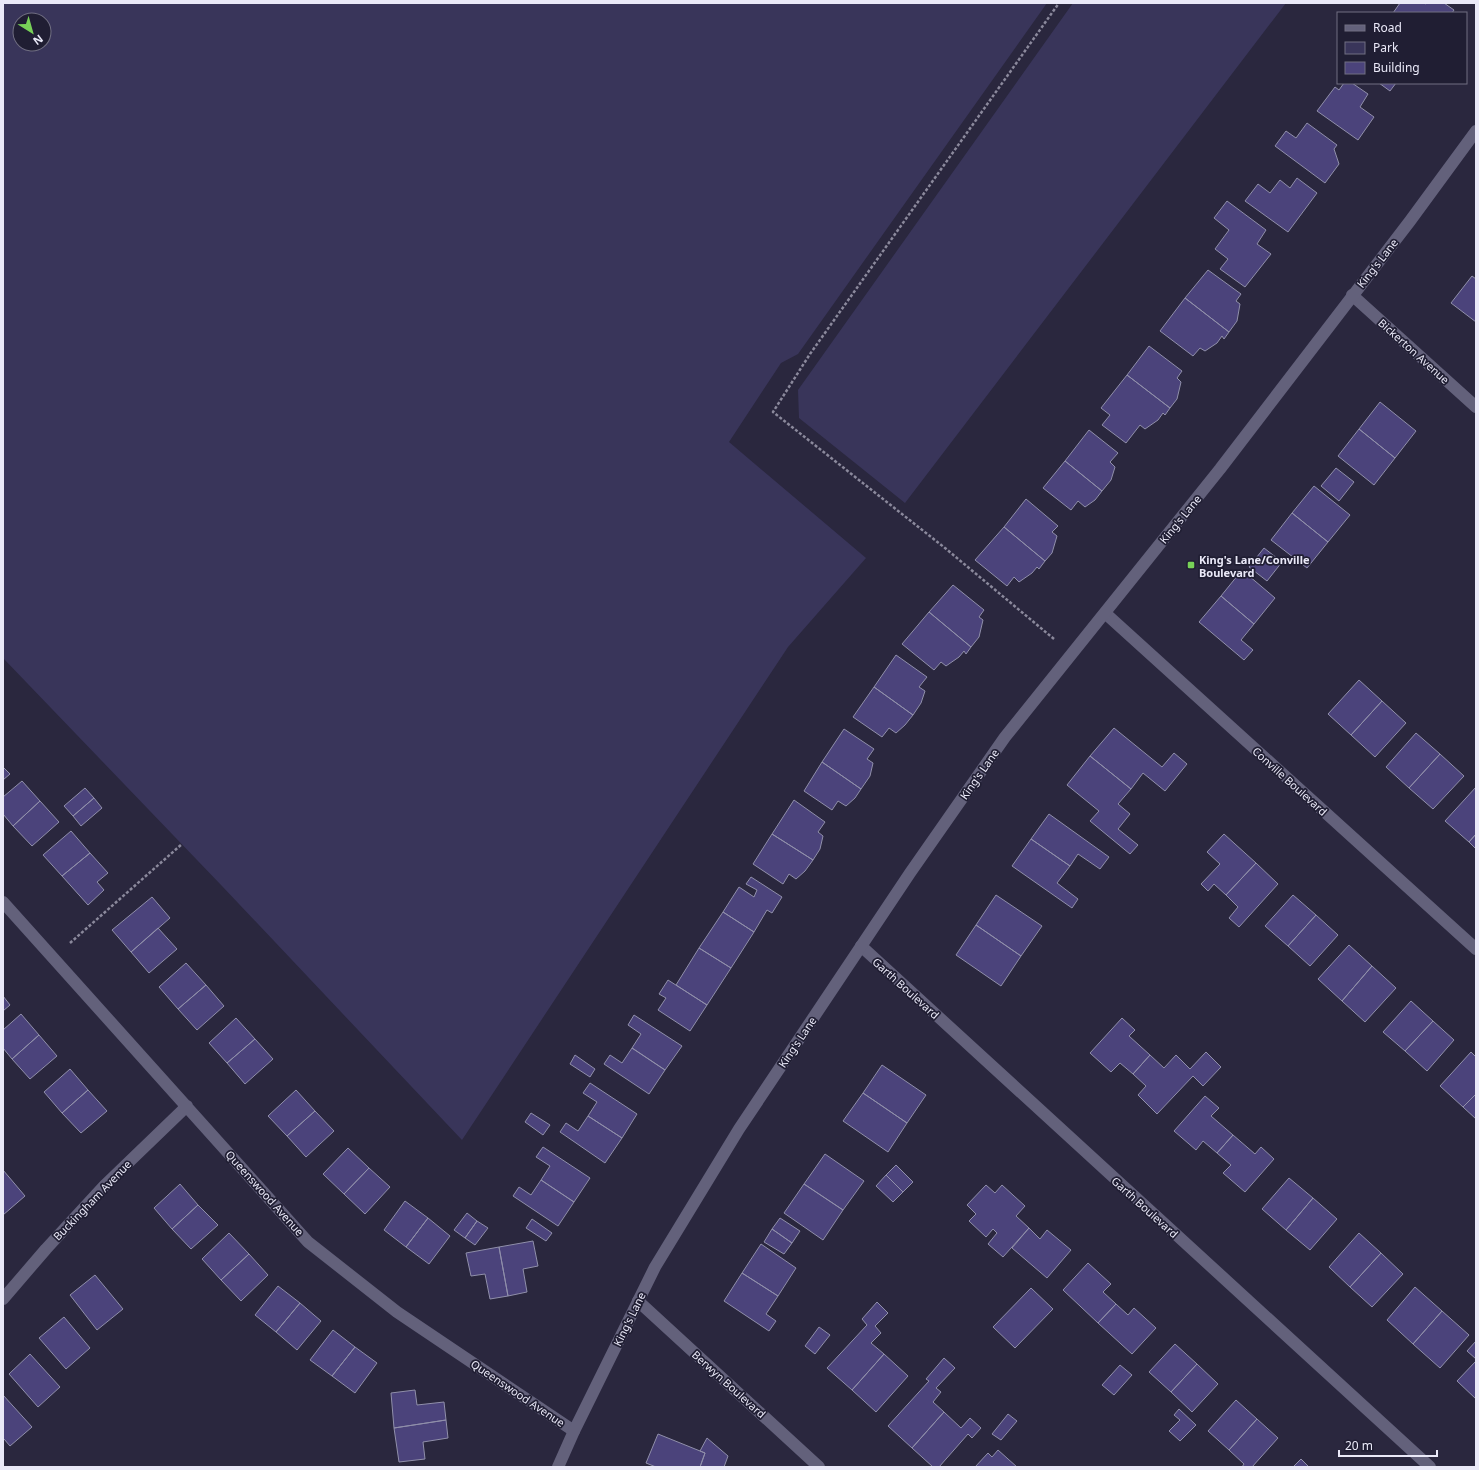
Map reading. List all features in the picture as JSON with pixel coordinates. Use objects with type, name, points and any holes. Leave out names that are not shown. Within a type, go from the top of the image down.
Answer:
[{"type":"street","name":"King's Lane","points":[[558,1467],[574,1430],[655,1267],[739,1129],[910,873],[1005,737],[1220,469],[1476,131]]},
{"type":"street","name":"Bickerton Avenue","points":[[1352,295],[1476,407]]},
{"type":"street","name":"Conville Boulevard","points":[[1105,613],[1476,949]]},
{"type":"street","name":"Queenswood Avenue","points":[[3,902],[308,1242],[397,1312],[574,1430]]},
{"type":"street","name":"Garth Boulevard","points":[[861,946],[1430,1467]]},
{"type":"street","name":"Buckingham Avenue","points":[[3,1299],[46,1249],[104,1186],[187,1106]]},
{"type":"street","name":"Berwyn Boulevard","points":[[638,1301],[819,1467]]},
{"type":"path","points":[[1059,3],[810,354],[773,412],[945,548],[1071,654]]},
{"type":"path","points":[[53,958],[182,844]]},
{"type":"green space","points":[[3,3],[1047,3],[798,354],[781,363],[729,442],[866,558],[788,647],[462,1140],[222,886],[3,658]]},
{"type":"green space","points":[[1073,3],[1286,3],[905,503],[799,418],[798,390]]},
{"type":"building","points":[[1400,3],[1444,3],[1454,10],[1453,12],[1394,12]]},
{"type":"building","points":[[1343,84],[1353,84],[1368,94],[1360,107],[1374,117],[1358,140],[1317,111],[1335,87],[1339,90]]},
{"type":"building","points":[[1380,84],[1395,84],[1390,91]]},
{"type":"building","points":[[1307,123],[1337,145],[1334,149],[1339,164],[1325,183],[1275,146],[1286,131],[1296,138]]},
{"type":"building","points":[[1297,178],[1317,193],[1288,232],[1245,201],[1258,184],[1270,193],[1280,180],[1290,188]]},
{"type":"building","points":[[1227,201],[1266,230],[1257,244],[1271,254],[1245,287],[1220,269],[1228,259],[1215,249],[1229,230],[1214,218]]},
{"type":"building","points":[[1208,270],[1241,294],[1236,301],[1240,304],[1237,321],[1229,332],[1185,298]]},
{"type":"building","points":[[1472,276],[1476,279],[1476,322],[1451,303]]},
{"type":"building","points":[[1185,298],[1229,332],[1224,339],[1222,336],[1217,343],[1205,351],[1200,348],[1193,356],[1160,331]]},
{"type":"building","points":[[1149,346],[1182,371],[1177,378],[1181,382],[1177,399],[1170,408],[1127,375]]},
{"type":"building","points":[[1127,375],[1170,408],[1165,415],[1163,413],[1158,420],[1145,429],[1140,425],[1126,443],[1102,425],[1110,415],[1101,408]]},
{"type":"building","points":[[1380,402],[1416,431],[1395,458],[1359,429]]},
{"type":"building","points":[[1359,429],[1395,458],[1374,485],[1338,456]]},
{"type":"building","points":[[1089,430],[1118,453],[1110,462],[1115,467],[1111,480],[1102,491],[1065,461]]},
{"type":"building","points":[[1065,461],[1102,491],[1095,500],[1085,507],[1078,501],[1071,510],[1043,488]]},
{"type":"building","points":[[1336,468],[1354,482],[1339,501],[1321,486]]},
{"type":"building","points":[[1314,486],[1350,515],[1328,542],[1292,513]]},
{"type":"building","points":[[1026,499],[1058,526],[1052,532],[1057,536],[1052,553],[1045,561],[1004,527]]},
{"type":"building","points":[[1292,513],[1328,542],[1307,568],[1271,540]]},
{"type":"building","points":[[1004,527],[1045,561],[1039,569],[1037,567],[1032,573],[1019,582],[1014,577],[1007,586],[975,560]]},
{"type":"building","points":[[1264,548],[1282,562],[1267,581],[1249,567]]},
{"type":"building","points":[[1242,570],[1275,598],[1254,624],[1221,596]]},
{"type":"building","points":[[953,585],[984,610],[979,617],[983,620],[979,637],[971,647],[929,612]]},
{"type":"building","points":[[1221,596],[1254,624],[1241,640],[1253,650],[1244,660],[1199,622]]},
{"type":"building","points":[[929,612],[971,647],[966,654],[964,651],[959,657],[946,666],[941,662],[934,670],[902,644]]},
{"type":"building","points":[[896,655],[927,677],[919,687],[925,691],[921,703],[913,715],[874,687]]},
{"type":"building","points":[[1359,680],[1382,701],[1351,735],[1328,714]]},
{"type":"building","points":[[874,687],[913,715],[896,733],[889,728],[882,737],[853,717]]},
{"type":"building","points":[[1382,701],[1406,723],[1375,757],[1351,735]]},
{"type":"building","points":[[1114,728],[1162,767],[1174,753],[1187,764],[1165,791],[1143,773],[1131,789],[1090,756]]},
{"type":"building","points":[[844,729],[874,749],[867,759],[873,763],[870,776],[861,789],[822,762]]},
{"type":"building","points":[[1416,733],[1440,754],[1409,788],[1386,767]]},
{"type":"building","points":[[1440,754],[1464,776],[1433,809],[1409,788]]},
{"type":"building","points":[[1090,756],[1131,789],[1118,804],[1130,814],[1118,829],[1138,845],[1130,854],[1090,821],[1099,811],[1067,785]]},
{"type":"building","points":[[822,762],[861,789],[855,798],[846,806],[838,801],[832,810],[804,791]]},
{"type":"building","points":[[3,767],[10,774],[3,780]]},
{"type":"building","points":[[22,781],[40,801],[13,826],[3,814],[3,797]]},
{"type":"building","points":[[1476,787],[1476,834],[1469,842],[1445,821]]},
{"type":"building","points":[[85,788],[94,798],[73,816],[64,806]]},
{"type":"building","points":[[94,798],[102,808],[81,826],[73,816]]},
{"type":"building","points":[[794,800],[825,822],[818,832],[823,836],[820,849],[813,860],[772,834]]},
{"type":"building","points":[[40,801],[59,822],[32,846],[13,826]]},
{"type":"building","points":[[1049,814],[1109,857],[1100,869],[1078,854],[1070,866],[1031,839]]},
{"type":"building","points":[[71,831],[90,853],[62,876],[43,855]]},
{"type":"building","points":[[772,834],[813,860],[805,871],[796,879],[789,874],[783,884],[753,864]]},
{"type":"building","points":[[1224,834],[1256,863],[1226,895],[1214,884],[1208,891],[1201,884],[1220,864],[1207,852]]},
{"type":"building","points":[[1476,834],[1476,849],[1469,842]]},
{"type":"building","points":[[1031,839],[1070,866],[1057,883],[1078,899],[1072,908],[1012,866]]},
{"type":"building","points":[[90,853],[108,873],[97,882],[104,890],[88,905],[62,876]]},
{"type":"building","points":[[1256,863],[1278,884],[1239,927],[1229,918],[1238,907],[1226,895]]},
{"type":"building","points":[[751,877],[782,897],[772,913],[767,910],[754,932],[723,912],[739,887],[754,897],[757,890],[746,884]]},
{"type":"building","points":[[996,895],[1042,926],[1021,956],[976,925]]},
{"type":"building","points":[[1293,895],[1316,915],[1288,946],[1265,926]]},
{"type":"building","points":[[152,897],[170,918],[131,952],[112,930]]},
{"type":"building","points":[[723,912],[754,932],[731,968],[699,948]]},
{"type":"building","points":[[1316,915],[1338,935],[1310,966],[1288,946]]},
{"type":"building","points":[[976,925],[1021,956],[1001,986],[956,955]]},
{"type":"building","points":[[158,928],[177,949],[149,973],[131,952]]},
{"type":"building","points":[[1349,945],[1372,966],[1342,1001],[1318,979]]},
{"type":"building","points":[[699,948],[731,968],[707,1005],[676,985]]},
{"type":"building","points":[[186,963],[206,985],[178,1009],[159,987]]},
{"type":"building","points":[[1372,966],[1396,988],[1365,1022],[1342,1001]]},
{"type":"building","points":[[668,980],[707,1005],[690,1031],[658,1010],[666,998],[659,994]]},
{"type":"building","points":[[206,985],[224,1006],[197,1030],[178,1009]]},
{"type":"building","points":[[3,996],[10,1005],[3,1011]]},
{"type":"building","points":[[1411,1001],[1433,1021],[1405,1051],[1383,1032]]},
{"type":"building","points":[[21,1014],[39,1035],[12,1059],[3,1048],[3,1030]]},
{"type":"building","points":[[634,1015],[682,1046],[665,1070],[632,1048],[641,1034],[628,1025]]},
{"type":"building","points":[[236,1018],[255,1039],[227,1063],[209,1043]]},
{"type":"building","points":[[1122,1018],[1135,1030],[1129,1036],[1150,1055],[1133,1074],[1120,1063],[1111,1072],[1090,1053]]},
{"type":"building","points":[[1433,1021],[1454,1040],[1427,1071],[1405,1051]]},
{"type":"building","points":[[39,1035],[57,1056],[30,1079],[12,1059]]},
{"type":"building","points":[[255,1039],[273,1059],[245,1084],[227,1063]]},
{"type":"building","points":[[632,1048],[665,1070],[649,1094],[604,1064],[610,1055],[622,1063]]},
{"type":"building","points":[[1206,1052],[1221,1067],[1203,1086],[1193,1076],[1157,1114],[1138,1095],[1146,1086],[1133,1074],[1150,1055],[1164,1068],[1176,1055],[1190,1069]]},
{"type":"building","points":[[1471,1052],[1476,1057],[1476,1094],[1463,1107],[1440,1086]]},
{"type":"building","points":[[575,1055],[595,1069],[590,1077],[570,1064]]},
{"type":"building","points":[[882,1065],[926,1095],[907,1123],[863,1093]]},
{"type":"building","points":[[70,1069],[88,1090],[62,1113],[44,1092]]},
{"type":"building","points":[[590,1083],[637,1114],[622,1138],[588,1116],[597,1102],[583,1093]]},
{"type":"building","points":[[88,1090],[107,1111],[81,1133],[62,1113]]},
{"type":"building","points":[[296,1090],[315,1111],[287,1136],[268,1116]]},
{"type":"building","points":[[863,1093],[907,1123],[888,1152],[843,1121]]},
{"type":"building","points":[[1476,1094],[1476,1119],[1463,1107]]},
{"type":"building","points":[[1205,1096],[1219,1108],[1211,1116],[1233,1135],[1217,1153],[1203,1141],[1196,1150],[1174,1131]]},
{"type":"building","points":[[315,1111],[334,1131],[306,1157],[287,1136]]},
{"type":"building","points":[[531,1113],[550,1125],[543,1135],[525,1122]]},
{"type":"building","points":[[588,1116],[622,1138],[605,1163],[560,1132],[566,1123],[578,1131]]},
{"type":"building","points":[[1233,1135],[1255,1154],[1261,1147],[1274,1159],[1245,1192],[1223,1173],[1231,1165],[1217,1153]]},
{"type":"building","points":[[543,1147],[590,1178],[574,1202],[541,1180],[550,1166],[536,1157]]},
{"type":"building","points":[[348,1148],[369,1168],[344,1194],[323,1174]]},
{"type":"building","points":[[825,1154],[864,1181],[843,1210],[804,1184]]},
{"type":"building","points":[[896,1165],[913,1182],[903,1192],[886,1175]]},
{"type":"building","points":[[369,1168],[390,1187],[365,1214],[344,1194]]},
{"type":"building","points":[[3,1170],[25,1196],[3,1215]]},
{"type":"building","points":[[886,1175],[903,1192],[893,1202],[876,1186]]},
{"type":"building","points":[[1289,1178],[1313,1198],[1286,1230],[1262,1209]]},
{"type":"building","points":[[541,1180],[574,1202],[558,1226],[513,1196],[519,1187],[531,1195]]},
{"type":"building","points":[[180,1184],[198,1205],[172,1229],[154,1208]]},
{"type":"building","points":[[804,1184],[843,1210],[823,1240],[784,1213]]},
{"type":"building","points":[[986,1185],[995,1193],[1002,1185],[1025,1206],[1016,1216],[1029,1228],[1003,1257],[988,1244],[997,1233],[993,1229],[986,1237],[969,1221],[976,1214],[967,1205]]},
{"type":"building","points":[[1313,1198],[1337,1219],[1310,1250],[1286,1230]]},
{"type":"building","points":[[405,1201],[428,1218],[406,1247],[384,1230]]},
{"type":"building","points":[[198,1205],[218,1225],[191,1249],[172,1229]]},
{"type":"building","points":[[467,1213],[477,1221],[465,1238],[454,1230]]},
{"type":"building","points":[[428,1218],[450,1236],[429,1264],[406,1247]]},
{"type":"building","points":[[780,1218],[800,1231],[792,1243],[772,1229]]},
{"type":"building","points":[[532,1219],[552,1233],[546,1241],[526,1228]]},
{"type":"building","points":[[477,1221],[488,1228],[475,1245],[465,1238]]},
{"type":"building","points":[[1029,1228],[1040,1239],[1047,1230],[1071,1250],[1047,1278],[1012,1248]]},
{"type":"building","points":[[772,1229],[792,1243],[784,1254],[764,1242]]},
{"type":"building","points":[[229,1233],[249,1254],[221,1280],[202,1259]]},
{"type":"building","points":[[1359,1233],[1381,1253],[1350,1287],[1329,1267]]},
{"type":"building","points":[[533,1241],[538,1266],[523,1269],[527,1292],[508,1296],[499,1247]]},
{"type":"building","points":[[761,1244],[796,1268],[778,1296],[742,1273]]},
{"type":"building","points":[[499,1247],[508,1296],[490,1299],[485,1274],[471,1276],[466,1253]]},
{"type":"building","points":[[1381,1253],[1403,1274],[1372,1307],[1350,1287]]},
{"type":"building","points":[[249,1254],[268,1275],[241,1301],[221,1280]]},
{"type":"building","points":[[1088,1263],[1111,1284],[1103,1292],[1116,1304],[1098,1323],[1063,1290]]},
{"type":"building","points":[[742,1273],[778,1296],[766,1314],[776,1321],[769,1331],[724,1301]]},
{"type":"building","points":[[95,1275],[123,1309],[97,1330],[70,1295]]},
{"type":"building","points":[[278,1286],[300,1303],[276,1332],[255,1315]]},
{"type":"building","points":[[1415,1287],[1442,1311],[1413,1344],[1387,1320]]},
{"type":"building","points":[[1031,1288],[1053,1309],[1015,1348],[993,1327]]},
{"type":"building","points":[[877,1302],[888,1313],[875,1326],[881,1333],[871,1343],[884,1354],[852,1390],[827,1368],[867,1325],[862,1319]]},
{"type":"building","points":[[300,1303],[321,1321],[297,1350],[276,1332]]},
{"type":"building","points":[[1116,1304],[1128,1315],[1134,1308],[1156,1328],[1132,1354],[1098,1323]]},
{"type":"building","points":[[1442,1311],[1469,1335],[1440,1368],[1413,1344]]},
{"type":"building","points":[[64,1317],[90,1348],[66,1369],[39,1338]]},
{"type":"building","points":[[819,1327],[830,1335],[815,1354],[805,1346]]},
{"type":"building","points":[[333,1330],[355,1347],[332,1376],[310,1360]]},
{"type":"building","points":[[1476,1341],[1476,1359],[1467,1351]]},
{"type":"building","points":[[1175,1344],[1197,1364],[1171,1392],[1149,1372]]},
{"type":"building","points":[[355,1347],[377,1363],[355,1393],[332,1376]]},
{"type":"building","points":[[30,1354],[60,1387],[38,1407],[9,1374]]},
{"type":"building","points":[[884,1354],[908,1376],[876,1412],[852,1390]]},
{"type":"building","points":[[944,1358],[955,1368],[936,1388],[941,1392],[933,1402],[944,1412],[912,1448],[888,1426],[929,1381],[926,1379]]},
{"type":"building","points":[[1476,1361],[1476,1399],[1457,1381]]},
{"type":"building","points":[[1197,1364],[1218,1384],[1192,1412],[1171,1392]]},
{"type":"building","points":[[1120,1365],[1132,1375],[1114,1395],[1102,1385]]},
{"type":"building","points":[[415,1390],[417,1405],[444,1402],[446,1420],[394,1428],[391,1393]]},
{"type":"building","points":[[3,1395],[32,1427],[10,1446],[4,1439],[3,1440]]},
{"type":"building","points":[[1236,1400],[1257,1419],[1229,1450],[1208,1431]]},
{"type":"building","points":[[1179,1409],[1196,1425],[1180,1441],[1169,1431],[1180,1420],[1174,1415]]},
{"type":"building","points":[[944,1412],[961,1428],[970,1418],[981,1428],[972,1438],[968,1434],[939,1467],[933,1467],[912,1448]]},
{"type":"building","points":[[1008,1414],[1017,1421],[1001,1440],[992,1434]]},
{"type":"building","points":[[1257,1419],[1278,1438],[1252,1467],[1242,1467],[1244,1464],[1229,1450]]},
{"type":"building","points":[[446,1420],[448,1438],[423,1442],[425,1459],[399,1462],[394,1428]]},
{"type":"building","points":[[658,1434],[705,1453],[700,1467],[656,1467],[646,1463]]},
{"type":"building","points":[[707,1438],[728,1456],[724,1467],[700,1467],[705,1453],[700,1451]]},
{"type":"building","points":[[998,1450],[1017,1467],[975,1467],[988,1453],[992,1457]]},
{"type":"building","points":[[1301,1459],[1309,1467],[1293,1467]]},
{"type":"place","name":"King's Lane/Conville Boulevard","points":[[1191,565]]}]
